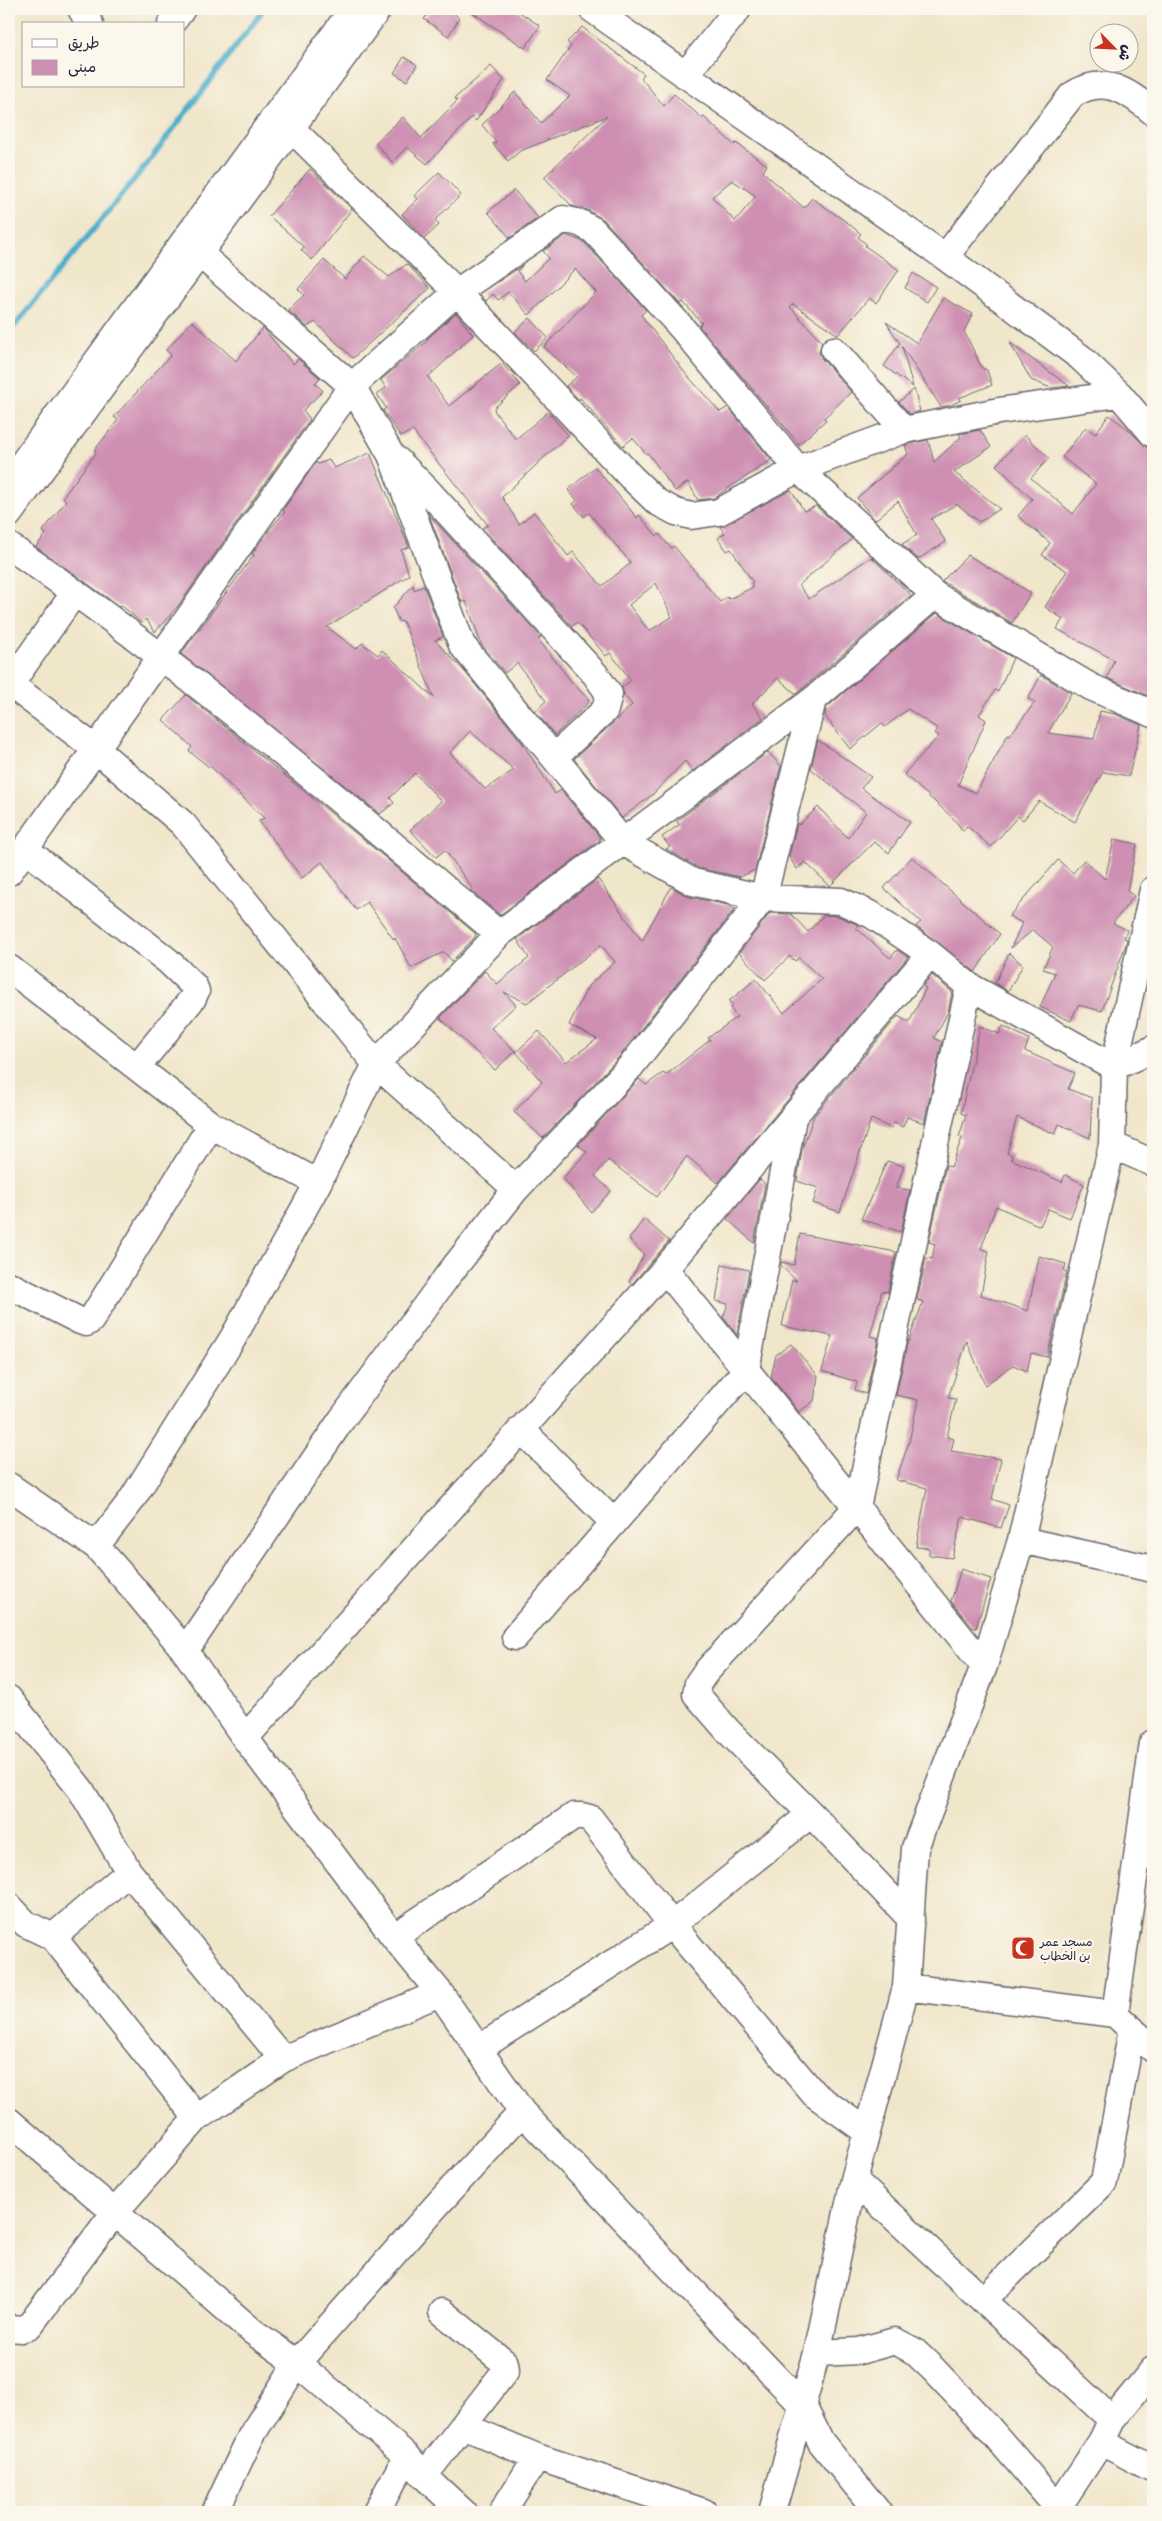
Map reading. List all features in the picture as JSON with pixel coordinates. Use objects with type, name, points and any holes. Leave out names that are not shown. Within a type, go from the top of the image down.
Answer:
[{"type":"street","points":[[81,9],[89,22]]},
{"type":"street","points":[[172,22],[182,9]]},
{"type":"street","points":[[9,514],[193,248],[354,9]]},
{"type":"street","points":[[9,482],[193,248],[292,129],[378,9]]},
{"type":"street","points":[[685,74],[738,9]]},
{"type":"street","points":[[602,12],[685,74],[945,257],[1080,357],[1119,394],[1153,434]]},
{"type":"street","points":[[945,257],[1072,95],[1092,85],[1106,85],[1125,91],[1153,112]]},
{"type":"street","points":[[292,129],[457,292],[631,477],[657,502],[676,512],[691,516],[719,512],[798,469],[904,430],[999,411],[1119,394]]},
{"type":"street","points":[[9,872],[352,386],[457,292],[564,219],[580,223],[593,230],[681,327],[798,469],[935,595],[1091,687],[1153,714]]},
{"type":"street","points":[[193,248],[352,386],[391,455],[462,644],[624,842],[693,882],[763,898],[841,901],[872,915],[930,954],[969,986],[1114,1067]]},
{"type":"street","points":[[834,350],[904,430]]},
{"type":"street","points":[[391,455],[428,491],[596,674],[609,694],[605,710],[554,757]]},
{"type":"street","points":[[9,546],[75,592],[306,771],[499,934]]},
{"type":"street","points":[[75,592],[9,685],[96,749],[183,824],[376,1064],[516,1189]]},
{"type":"street","points":[[96,1546],[131,1500],[233,1338],[318,1183],[376,1064],[499,934],[813,700],[935,595]]},
{"type":"street","points":[[185,1650],[342,1418],[448,1274],[516,1189],[631,1066],[763,898],[813,700]]},
{"type":"street","points":[[25,848],[168,961],[194,986],[196,991],[193,998],[137,1067]]},
{"type":"street","points":[[772,2512],[817,2353],[854,2180],[906,1987],[915,1848],[984,1666],[1020,1540],[1112,1145],[1114,1067],[1153,890]]},
{"type":"street","points":[[245,1738],[664,1269],[930,954]]},
{"type":"street","points":[[9,968],[211,1125],[318,1183]]},
{"type":"street","points":[[911,1919],[703,1704],[696,1694],[698,1682],[857,1508],[969,986]]},
{"type":"street","points":[[1114,1067],[1153,1049]]},
{"type":"street","points":[[515,1637],[746,1370],[793,1116]]},
{"type":"street","points":[[9,1285],[80,1321],[86,1323],[91,1320],[211,1125]]},
{"type":"street","points":[[1112,1145],[1153,1163]]},
{"type":"street","points":[[664,1269],[984,1666]]},
{"type":"street","points":[[521,1429],[614,1523]]},
{"type":"street","points":[[9,1486],[96,1546],[185,1650],[245,1738],[394,1937],[440,1992],[522,2112],[803,2406],[821,2442],[878,2512]]},
{"type":"street","points":[[1020,1540],[1153,1569]]},
{"type":"street","points":[[9,1699],[81,1790],[129,1872],[283,2060]]},
{"type":"street","points":[[983,2300],[1104,2182],[1146,1852],[1153,1743]]},
{"type":"street","points":[[478,2049],[672,1926],[811,1814]]},
{"type":"street","points":[[394,1937],[574,1816],[590,1818],[672,1926],[814,2094],[867,2132]]},
{"type":"street","points":[[53,1937],[129,1872]]},
{"type":"street","points":[[9,1906],[26,1924],[53,1937],[197,2118]]},
{"type":"street","points":[[906,1987],[1124,2021],[1153,2049]]},
{"type":"street","points":[[9,2328],[22,2329],[30,2325],[115,2212],[197,2118],[283,2060],[440,1992]]},
{"type":"street","points":[[215,2512],[251,2436],[297,2363],[522,2112]]},
{"type":"street","points":[[9,2121],[252,2331],[297,2363],[407,2456],[424,2476],[462,2512]]},
{"type":"street","points":[[854,2180],[983,2300],[1106,2431],[1153,2469]]},
{"type":"street","points":[[424,2476],[506,2370],[505,2363],[442,2312]]},
{"type":"street","points":[[817,2353],[859,2351],[895,2342],[914,2350],[988,2427],[1057,2510],[1106,2431],[1153,2370]]},
{"type":"street","points":[[463,2426],[537,2457],[704,2512]]},
{"type":"street","points":[[376,2512],[407,2456]]},
{"type":"street","points":[[502,2512],[537,2457]]},
{"type":"building","points":[[432,9],[451,9],[459,19],[448,36],[424,19]]},
{"type":"building","points":[[467,9],[515,9],[540,26],[525,48]]},
{"type":"building","points":[[582,27],[644,74],[641,78],[664,106],[674,94],[702,118],[704,117],[734,145],[736,143],[767,165],[763,172],[804,208],[812,198],[848,223],[861,234],[858,237],[867,245],[865,246],[899,270],[876,303],[869,298],[838,335],[793,304],[790,307],[822,342],[819,352],[822,359],[851,392],[824,418],[826,420],[799,444],[699,326],[702,323],[683,302],[680,304],[604,220],[587,210],[572,206],[544,177],[607,116],[520,151],[508,161],[493,144],[496,142],[482,125],[515,92],[541,123],[570,96],[547,80],[571,46],[567,42]],"holes":[[[732,180],[756,196],[735,221],[712,197]]]},
{"type":"building","points":[[404,57],[417,65],[407,81],[394,73]]},
{"type":"building","points":[[491,66],[504,80],[476,121],[472,117],[427,164],[407,147],[392,162],[375,143],[403,117],[421,138],[457,101],[455,98]]},
{"type":"building","points":[[310,169],[352,209],[312,260],[301,250],[304,247],[269,216]]},
{"type":"building","points":[[439,172],[461,195],[435,220],[439,225],[424,239],[402,214],[418,199],[414,196]]},
{"type":"building","points":[[514,190],[538,218],[510,238],[488,212]]},
{"type":"building","points":[[566,235],[584,242],[595,254],[646,310],[641,315],[685,373],[720,412],[728,407],[771,460],[714,498],[698,500],[688,482],[675,491],[648,453],[646,454],[633,438],[623,446],[580,398],[579,400],[566,386],[577,377],[544,347],[596,292],[575,269],[529,315],[508,292],[498,300],[493,294],[486,301],[480,294],[523,265],[517,271],[525,281],[549,258],[543,251]]},
{"type":"building","points":[[364,256],[389,277],[407,264],[430,288],[353,358],[315,322],[307,327],[288,310],[304,295],[298,289],[324,260],[345,279]]},
{"type":"building","points":[[913,273],[936,287],[927,302],[905,288]]},
{"type":"building","points":[[943,298],[973,314],[964,331],[982,368],[987,370],[992,385],[959,398],[961,400],[951,405],[941,407],[902,347],[913,387],[884,366],[900,343],[886,322],[917,343]]},
{"type":"building","points":[[456,313],[473,335],[428,377],[449,406],[502,363],[520,385],[494,408],[516,439],[548,412],[568,435],[502,497],[519,524],[534,512],[568,556],[573,552],[602,586],[631,563],[589,513],[584,517],[573,504],[577,500],[568,490],[595,467],[637,518],[639,515],[657,536],[659,534],[671,548],[674,546],[720,602],[727,597],[729,599],[753,587],[751,583],[753,582],[731,549],[727,551],[718,538],[725,533],[720,527],[791,490],[804,511],[816,506],[852,539],[799,585],[809,599],[871,557],[911,595],[796,694],[778,678],[752,704],[763,718],[693,771],[685,761],[653,794],[622,818],[574,759],[632,705],[624,695],[622,688],[631,680],[610,653],[606,656],[577,622],[572,626],[482,528],[488,525],[412,430],[401,437],[383,410],[386,408],[377,394],[386,388],[381,380]],"holes":[[[656,583],[672,617],[649,631],[629,605]]]},
{"type":"building","points":[[530,318],[548,338],[534,351],[515,332]]},
{"type":"building","points":[[192,321],[236,361],[263,328],[293,364],[298,359],[320,378],[315,383],[323,391],[303,410],[310,419],[178,606],[155,632],[146,619],[142,623],[121,605],[120,607],[36,547],[46,534],[43,531],[66,501],[63,497],[96,453],[94,451],[118,420],[114,417],[171,355],[166,350]]},
{"type":"building","points":[[1010,343],[1069,386],[1051,388],[1031,380]]},
{"type":"building","points":[[914,389],[920,411],[910,414],[899,402]]},
{"type":"building","points":[[1109,415],[1128,429],[1153,454],[1153,698],[1107,678],[1114,660],[1057,629],[1063,619],[1045,607],[1067,571],[1042,555],[1050,543],[1018,516],[1032,499],[996,465],[1025,435],[1049,458],[1031,478],[1073,514],[1096,484],[1062,457],[1086,427],[1095,434]]},
{"type":"building","points":[[980,430],[991,447],[954,472],[1000,509],[979,522],[957,504],[931,519],[946,542],[918,559],[902,544],[917,535],[898,501],[875,520],[857,498],[908,454],[905,445],[928,440],[934,462],[961,437],[959,434]]},
{"type":"building","points":[[370,453],[409,547],[401,550],[409,575],[327,627],[356,649],[362,643],[378,655],[382,650],[434,698],[403,621],[399,622],[393,608],[413,585],[414,590],[424,586],[443,637],[435,640],[465,672],[521,741],[555,794],[561,790],[599,836],[600,840],[500,915],[471,891],[473,889],[445,850],[436,857],[410,830],[441,801],[415,773],[390,798],[394,803],[380,814],[181,654],[254,555],[252,554],[270,529],[285,512],[283,510],[316,462],[318,464],[329,460],[334,468]],"holes":[[[470,731],[514,770],[485,789],[450,753]]]},
{"type":"building","points":[[429,515],[541,637],[538,639],[571,681],[590,701],[555,735],[535,711],[546,701],[517,663],[505,673],[481,644],[466,601],[462,603]]},
{"type":"building","points":[[968,555],[1031,593],[1012,623],[942,581]]},
{"type":"building","points":[[937,613],[1013,658],[998,692],[995,690],[979,715],[986,720],[958,785],[976,793],[1008,734],[1010,735],[1035,702],[1028,699],[1041,675],[1071,693],[1048,733],[1094,739],[1100,711],[1115,714],[1141,725],[1129,776],[1103,772],[1075,822],[1039,801],[1023,820],[1018,816],[991,847],[967,826],[963,831],[954,819],[904,774],[939,736],[935,733],[938,729],[908,709],[885,727],[882,723],[850,749],[825,716],[826,708]]},
{"type":"building","points":[[186,695],[370,845],[476,934],[475,937],[452,961],[444,952],[411,968],[395,938],[394,940],[367,902],[356,910],[322,862],[302,878],[259,821],[264,818],[210,766],[189,751],[192,747],[163,720]]},
{"type":"building","points":[[818,740],[871,777],[861,788],[910,822],[889,853],[874,842],[830,886],[805,862],[797,869],[789,857],[797,823],[799,825],[818,807],[848,838],[866,812],[811,769]]},
{"type":"building","points":[[768,752],[781,766],[755,870],[740,877],[699,868],[666,849],[670,847],[662,837],[679,825],[677,821]]},
{"type":"building","points":[[1114,839],[1137,844],[1127,891],[1134,896],[1113,923],[1127,930],[1124,938],[1127,939],[1126,944],[1102,1011],[1078,1005],[1071,1021],[1040,1007],[1055,973],[1043,969],[1053,947],[1033,930],[1011,948],[1022,923],[1009,916],[1058,860],[1073,873],[1084,860],[1105,879]]},
{"type":"building","points":[[912,857],[1000,934],[975,972],[916,926],[921,922],[884,888]]},
{"type":"building","points":[[598,879],[642,941],[671,887],[689,897],[728,905],[735,909],[620,1056],[543,1138],[514,1112],[542,1082],[516,1052],[539,1031],[566,1062],[597,1039],[569,1025],[588,986],[615,962],[601,945],[527,1003],[504,992],[516,1005],[491,1028],[515,1051],[495,1070],[440,1018],[485,971],[497,984],[529,958],[517,939]]},
{"type":"building","points":[[770,913],[791,914],[808,932],[824,915],[838,916],[859,925],[856,928],[890,958],[897,950],[908,957],[718,1183],[687,1156],[657,1197],[608,1160],[595,1176],[611,1191],[591,1212],[563,1178],[587,1152],[578,1145],[639,1079],[646,1085],[663,1073],[666,1075],[710,1040],[708,1038],[737,1017],[730,1008],[733,1006],[729,1001],[756,979],[784,1013],[822,979],[799,958],[795,961],[790,956],[765,980],[739,953]]},
{"type":"building","points":[[1009,953],[1023,965],[1008,991],[995,983]]},
{"type":"building","points":[[932,975],[952,992],[948,1012],[934,1038],[942,1042],[924,1123],[907,1117],[903,1127],[894,1123],[891,1128],[871,1119],[840,1212],[813,1203],[818,1188],[797,1181],[802,1149],[814,1116],[898,1016],[909,1023],[926,988],[923,986]]},
{"type":"building","points":[[980,1026],[999,1034],[1003,1026],[1029,1039],[1025,1051],[1075,1073],[1068,1089],[1092,1098],[1090,1138],[1059,1124],[1055,1134],[1017,1117],[1007,1153],[1012,1155],[1011,1159],[1062,1182],[1065,1175],[1084,1184],[1070,1218],[1048,1209],[1040,1226],[996,1206],[981,1249],[989,1251],[981,1295],[1028,1311],[1039,1256],[1066,1264],[1064,1271],[1067,1272],[1047,1357],[1031,1353],[1027,1371],[1013,1365],[985,1385],[967,1341],[948,1398],[956,1399],[947,1437],[954,1439],[951,1451],[1001,1459],[992,1499],[1009,1505],[1001,1528],[962,1517],[952,1558],[929,1555],[929,1548],[916,1547],[927,1488],[896,1480],[909,1442],[918,1400],[896,1395],[907,1345],[923,1302],[917,1300],[926,1258],[932,1259],[935,1244],[929,1242],[946,1165],[951,1167],[962,1138],[959,1137],[966,1115],[961,1113]]},
{"type":"building","points":[[887,1161],[904,1166],[896,1188],[910,1190],[901,1232],[861,1219]]},
{"type":"building","points":[[760,1179],[765,1184],[754,1243],[727,1219]]},
{"type":"building","points":[[644,1219],[669,1241],[632,1284],[629,1282],[644,1255],[629,1239]]},
{"type":"building","points":[[800,1234],[896,1252],[888,1292],[882,1291],[870,1336],[878,1338],[866,1394],[855,1390],[857,1382],[822,1371],[832,1336],[782,1326],[792,1280],[797,1281],[781,1266],[781,1262],[794,1265]]},
{"type":"building","points":[[722,1264],[749,1270],[737,1335],[723,1317],[728,1304],[716,1301]]},
{"type":"building","points":[[791,1344],[818,1376],[814,1401],[799,1412],[771,1377],[776,1355]]},
{"type":"building","points":[[961,1569],[991,1579],[976,1628],[973,1628],[951,1601]]},
{"type":"waterway","points":[[9,333],[146,165],[264,9]]},
{"type":"place","name":"مسجد عمر بن الخطاب","points":[[1023,1948]]}]
